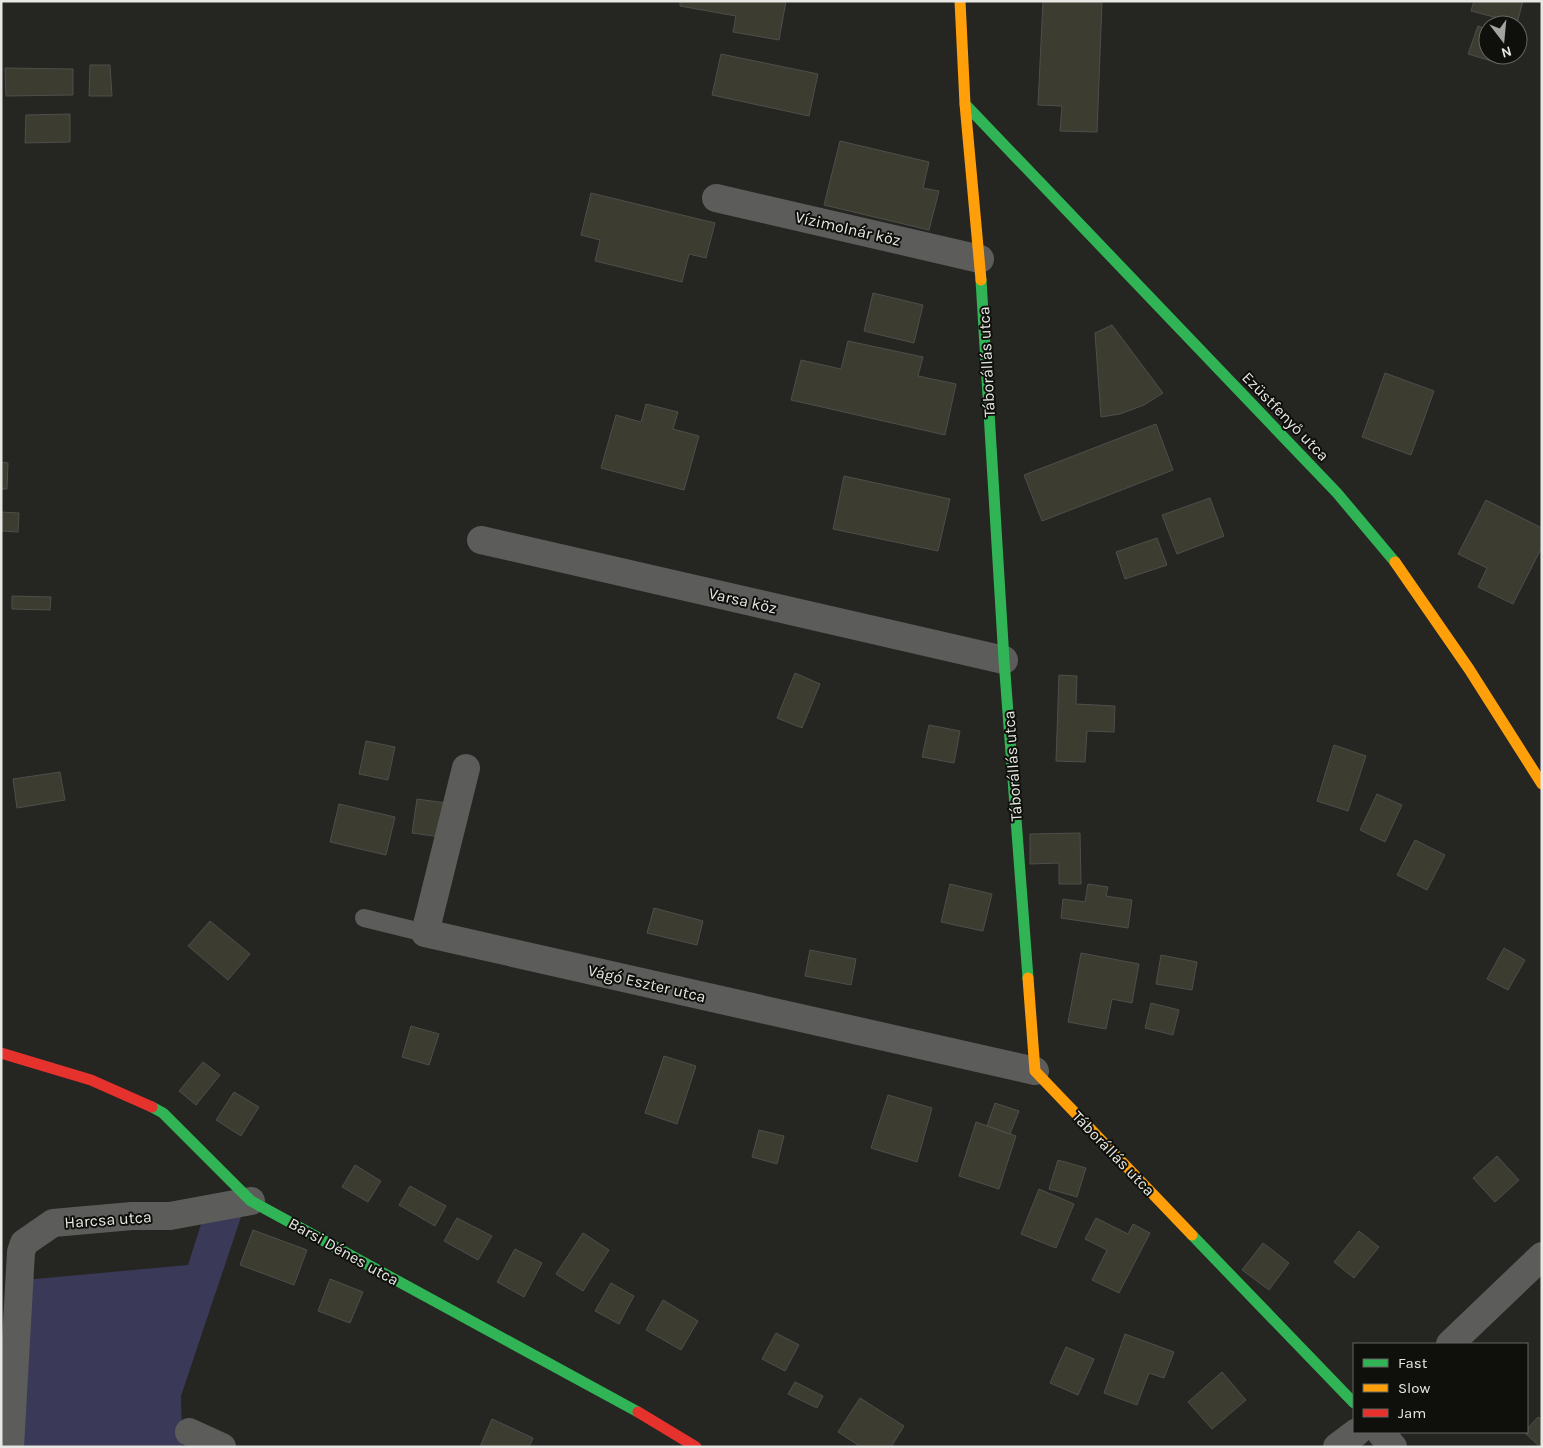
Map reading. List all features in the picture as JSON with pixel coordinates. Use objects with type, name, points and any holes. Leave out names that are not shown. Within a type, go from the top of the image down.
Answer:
[{"type":"street","name":"Táborállás utca","points":[[960,1],[965,104],[980,259],[1004,660],[1035,1071],[1353,1403]]},
{"type":"street","name":"Ezüstfenyő utca","points":[[965,104],[1337,493],[1392,557],[1470,669],[1542,784]]},
{"type":"street","name":"Vízimolnár köz","points":[[716,198],[980,259]]},
{"type":"street","name":"Varsa köz","points":[[481,540],[1004,660]]},
{"type":"street","points":[[425,933],[466,768]]},
{"type":"street","name":"Vágó Eszter utca","points":[[425,933],[1035,1071]]},
{"type":"street","name":"Barsi Dénes utca","points":[[1,1053],[91,1080],[163,1113],[252,1201],[629,1407],[696,1447]]},
{"type":"street","name":"Harcsa utca","points":[[10,1447],[21,1252],[24,1243],[53,1223],[132,1216],[170,1216],[252,1201]]},
{"type":"street","points":[[1451,1343],[1542,1256]]},
{"type":"street","points":[[189,1432],[222,1447]]},
{"type":"street","points":[[1337,1447],[1356,1433]]},
{"type":"street","points":[[1381,1433],[1393,1447]]},
{"type":"lane","points":[[364,918],[425,933]]},
{"type":"shaded area","points":[[243,1211],[181,1396],[182,1447],[19,1447],[24,1280],[188,1265],[203,1218]]},
{"type":"building","points":[[680,1],[786,1],[779,40],[733,32],[736,16],[680,6]]},
{"type":"building","points":[[1043,1],[1102,2],[1097,132],[1060,131],[1062,106],[1038,105]]},
{"type":"building","points":[[1474,1],[1523,1],[1519,15],[1486,15],[1471,11]]},
{"type":"building","points":[[1478,26],[1478,57],[1468,54]]},
{"type":"building","points":[[721,54],[818,74],[809,116],[712,95]]},
{"type":"building","points":[[90,65],[110,65],[112,96],[89,96]]},
{"type":"building","points":[[5,68],[73,69],[73,95],[6,96]]},
{"type":"building","points":[[70,114],[70,142],[25,143],[26,115]]},
{"type":"building","points":[[840,141],[929,162],[923,188],[939,191],[929,230],[824,205]]},
{"type":"building","points":[[591,193],[715,223],[706,258],[689,254],[682,282],[595,261],[600,240],[581,235]]},
{"type":"building","points":[[873,293],[923,305],[914,343],[864,331]]},
{"type":"building","points":[[1112,325],[1163,393],[1144,405],[1120,414],[1101,417],[1095,333]]},
{"type":"building","points":[[848,341],[923,357],[918,376],[956,384],[945,435],[791,400],[801,360],[841,369]]},
{"type":"building","points":[[1385,373],[1434,391],[1411,455],[1362,437]]},
{"type":"building","points":[[646,404],[678,412],[673,429],[699,436],[684,490],[601,468],[616,415],[641,422]]},
{"type":"building","points":[[1156,424],[1173,470],[1042,521],[1024,475]]},
{"type":"building","points":[[1,462],[8,463],[7,489],[1,489]]},
{"type":"building","points":[[844,476],[950,499],[938,551],[833,529]]},
{"type":"building","points":[[1210,498],[1224,536],[1177,554],[1162,515]]},
{"type":"building","points":[[1486,500],[1542,528],[1542,547],[1513,604],[1478,587],[1487,568],[1458,554]]},
{"type":"building","points":[[1,512],[19,513],[18,532],[1,531]]},
{"type":"building","points":[[1157,538],[1167,565],[1125,579],[1116,552]]},
{"type":"building","points":[[12,596],[51,597],[50,610],[12,609]]},
{"type":"building","points":[[795,673],[820,684],[802,728],[777,718]]},
{"type":"building","points":[[1059,675],[1077,676],[1076,704],[1115,706],[1114,732],[1087,731],[1085,762],[1056,761]]},
{"type":"building","points":[[929,725],[960,731],[954,763],[922,757]]},
{"type":"building","points":[[366,741],[395,747],[388,780],[359,774]]},
{"type":"building","points":[[1334,745],[1366,756],[1348,811],[1317,801]]},
{"type":"building","points":[[60,772],[65,800],[17,808],[13,779]]},
{"type":"building","points":[[1377,794],[1402,805],[1385,842],[1360,830]]},
{"type":"building","points":[[417,799],[446,803],[441,837],[412,833]]},
{"type":"building","points":[[339,804],[395,817],[386,855],[330,842]]},
{"type":"building","points":[[1080,833],[1081,884],[1059,884],[1059,863],[1030,864],[1030,834]]},
{"type":"building","points":[[1415,840],[1445,855],[1427,890],[1397,875]]},
{"type":"building","points":[[950,884],[992,894],[983,931],[941,922]]},
{"type":"building","points":[[1088,884],[1108,887],[1106,896],[1132,900],[1128,928],[1061,918],[1063,899],[1085,902]]},
{"type":"building","points":[[654,908],[703,921],[697,945],[647,933]]},
{"type":"building","points":[[210,921],[250,954],[228,980],[188,946]]},
{"type":"building","points":[[1504,948],[1525,960],[1508,990],[1487,979]]},
{"type":"building","points":[[810,950],[856,959],[851,985],[805,976]]},
{"type":"building","points":[[1081,953],[1139,964],[1132,1003],[1112,999],[1106,1029],[1068,1022]]},
{"type":"building","points":[[1161,955],[1197,962],[1192,990],[1156,984]]},
{"type":"building","points":[[1151,1003],[1179,1010],[1173,1035],[1145,1028]]},
{"type":"building","points":[[411,1026],[439,1034],[429,1065],[402,1057]]},
{"type":"building","points":[[664,1056],[696,1066],[677,1124],[645,1113]]},
{"type":"building","points":[[203,1062],[220,1075],[196,1105],[179,1091]]},
{"type":"building","points":[[234,1092],[259,1107],[241,1136],[216,1120]]},
{"type":"building","points":[[888,1095],[932,1108],[917,1162],[871,1148]]},
{"type":"building","points":[[995,1103],[1019,1111],[1010,1134],[987,1126]]},
{"type":"building","points":[[976,1122],[1016,1136],[999,1189],[959,1176]]},
{"type":"building","points":[[759,1130],[784,1136],[777,1164],[752,1157]]},
{"type":"building","points":[[1497,1156],[1519,1180],[1495,1202],[1473,1178]]},
{"type":"building","points":[[1058,1160],[1086,1168],[1077,1197],[1049,1189]]},
{"type":"building","points":[[355,1165],[381,1181],[368,1202],[342,1187]]},
{"type":"building","points":[[410,1186],[446,1206],[435,1226],[399,1205]]},
{"type":"building","points":[[1039,1189],[1074,1204],[1056,1248],[1021,1234]]},
{"type":"building","points":[[457,1218],[492,1236],[478,1260],[444,1241]]},
{"type":"building","points":[[1096,1218],[1128,1234],[1133,1224],[1150,1233],[1119,1293],[1092,1280],[1107,1250],[1085,1239]]},
{"type":"building","points":[[253,1230],[307,1250],[294,1285],[240,1265]]},
{"type":"building","points":[[1359,1231],[1379,1247],[1354,1278],[1334,1262]]},
{"type":"building","points":[[583,1233],[609,1250],[583,1291],[556,1274]]},
{"type":"building","points":[[1263,1243],[1289,1263],[1269,1290],[1242,1270]]},
{"type":"building","points":[[515,1249],[542,1263],[524,1297],[497,1282]]},
{"type":"building","points":[[330,1279],[363,1292],[350,1323],[318,1311]]},
{"type":"building","points":[[611,1283],[634,1296],[619,1324],[595,1311]]},
{"type":"building","points":[[663,1300],[698,1321],[681,1350],[646,1330]]},
{"type":"building","points":[[776,1333],[799,1345],[785,1371],[762,1359]]},
{"type":"building","points":[[1125,1334],[1174,1352],[1164,1378],[1149,1373],[1137,1405],[1104,1393]]},
{"type":"building","points":[[1066,1347],[1094,1359],[1078,1395],[1050,1383]]},
{"type":"building","points":[[1222,1372],[1246,1400],[1212,1429],[1188,1402]]},
{"type":"building","points":[[795,1382],[823,1396],[817,1408],[788,1394]]},
{"type":"building","points":[[860,1398],[904,1426],[891,1447],[861,1447],[838,1432]]},
{"type":"building","points":[[1538,1417],[1542,1420],[1542,1447],[1525,1433],[1528,1433],[1528,1428]]},
{"type":"building","points":[[492,1419],[533,1438],[529,1447],[480,1447]]},
{"type":"traffic: fast","points":[[965,104],[1337,493],[1395,562]]},
{"type":"traffic: fast","points":[[981,280],[1004,660],[1028,978]]},
{"type":"traffic: fast","points":[[152,1107],[163,1113],[251,1201],[638,1412]]},
{"type":"traffic: fast","points":[[1192,1235],[1353,1402]]},
{"type":"traffic: slow","points":[[960,1],[965,104],[981,280]]},
{"type":"traffic: slow","points":[[1395,562],[1469,669],[1542,784]]},
{"type":"traffic: slow","points":[[1028,978],[1035,1071],[1192,1235]]},
{"type":"traffic: jam","points":[[1,1053],[91,1080],[152,1107]]},
{"type":"traffic: jam","points":[[638,1412],[696,1447]]}]
